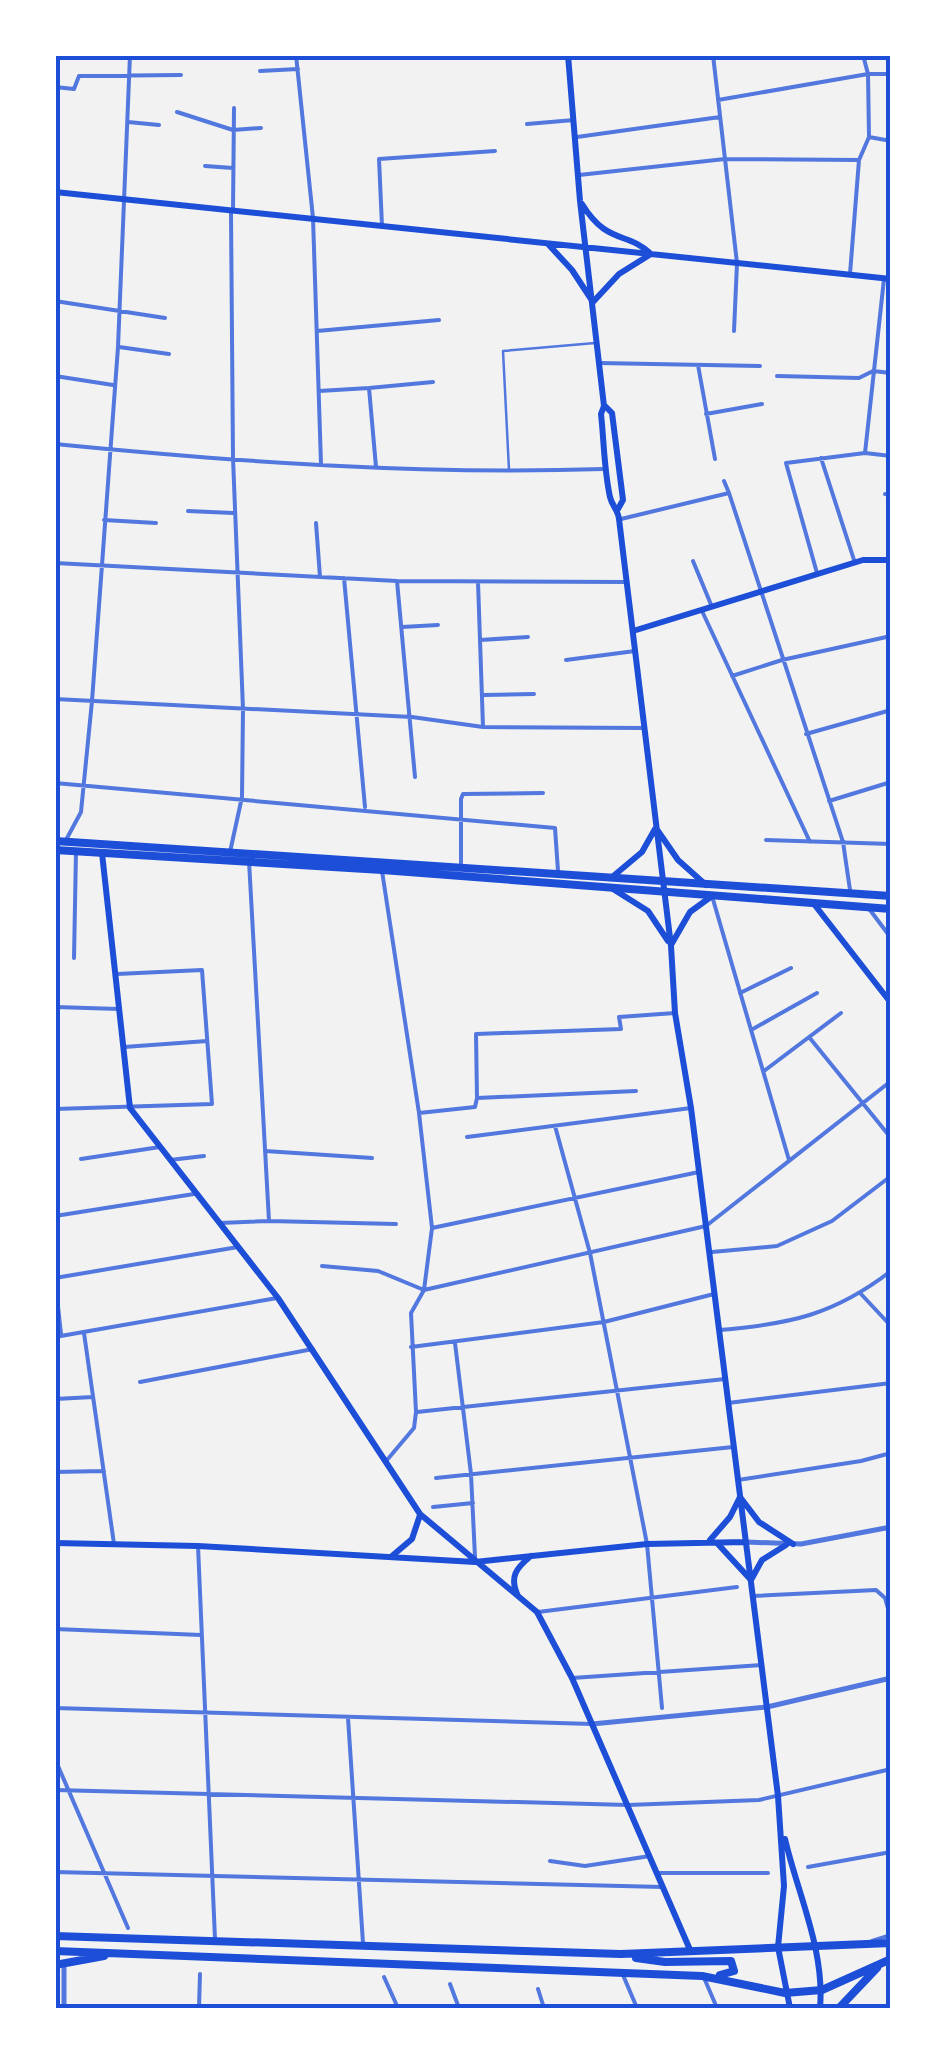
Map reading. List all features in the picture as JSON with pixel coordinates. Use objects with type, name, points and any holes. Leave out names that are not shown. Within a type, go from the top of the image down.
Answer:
[{"type":"main road","points":[[568,55],[604,406],[601,414],[606,469],[611,502],[618,510]]},
{"type":"main road","points":[[55,192],[887,278]]},
{"type":"main road","points":[[580,201],[600,228],[651,254]]},
{"type":"main road","points":[[547,243],[572,270],[592,302]]},
{"type":"main road","points":[[592,302],[618,274],[651,254]]},
{"type":"main road","points":[[604,406],[612,413],[623,500],[618,510],[671,946],[675,1013],[691,1108],[768,1707],[784,1886],[778,1947],[790,2008]]},
{"type":"main road","points":[[632,631],[855,563],[891,560]]},
{"type":"main road","points":[[609,879],[642,852],[656,828]]},
{"type":"main road","points":[[656,828],[678,860],[707,885]]},
{"type":"main road","points":[[60,841],[609,879],[712,896],[891,909]]},
{"type":"main road","points":[[55,850],[613,889],[707,885],[891,896]]},
{"type":"main road","points":[[102,852],[130,1108],[278,1298],[420,1514],[537,1612],[572,1678],[692,1953]]},
{"type":"main road","points":[[613,889],[648,912],[671,946]]},
{"type":"main road","points":[[815,903],[820,899],[816,892]]},
{"type":"main road","points":[[837,893],[837,905]]},
{"type":"main road","points":[[671,946],[682,922],[712,896]]},
{"type":"main road","points":[[815,903],[891,1003]]},
{"type":"main road","points":[[709,1542],[730,1517],[740,1497]]},
{"type":"main road","points":[[740,1497],[760,1522],[789,1544],[762,1560],[751,1580]]},
{"type":"main road","points":[[392,1556],[412,1539],[420,1514]]},
{"type":"main road","points":[[709,1542],[751,1580]]},
{"type":"main road","points":[[55,1543],[198,1546],[475,1562],[647,1544],[744,1542]]},
{"type":"main road","points":[[518,1597],[513,1579],[516,1570],[531,1556]]},
{"type":"main road","points":[[780,1818],[795,1884],[816,1946],[822,1990],[820,2008]]},
{"type":"main road","points":[[55,1933],[620,1954],[891,1943]]},
{"type":"main road","points":[[55,1951],[706,1976],[731,1974],[734,1966],[726,1960],[665,1962],[620,1954]]},
{"type":"main road","points":[[60,1965],[115,1954]]},
{"type":"main road","points":[[706,1976],[785,1992],[822,1990],[887,1961]]},
{"type":"main road","points":[[839,2008],[887,1961]]},
{"type":"street","points":[[60,841],[81,812],[92,702],[118,347],[130,55]]},
{"type":"street","points":[[296,55],[313,218],[321,465]]},
{"type":"street","points":[[388,55],[467,55]]},
{"type":"street","points":[[713,55],[737,263],[734,330]]},
{"type":"street","points":[[850,274],[858,160],[869,136],[868,74],[863,55]]},
{"type":"street","points":[[260,71],[298,69]]},
{"type":"street","points":[[55,87],[74,90],[80,76],[181,74]]},
{"type":"street","points":[[718,100],[868,74],[891,74]]},
{"type":"street","points":[[230,852],[242,797],[243,709],[233,458],[234,108]]},
{"type":"street","points":[[177,112],[234,130],[261,128]]},
{"type":"street","points":[[575,138],[720,117]]},
{"type":"street","points":[[527,124],[574,120]]},
{"type":"street","points":[[128,122],[158,125]]},
{"type":"street","points":[[869,136],[891,141]]},
{"type":"street","points":[[382,226],[379,158],[495,150]]},
{"type":"street","points":[[578,175],[725,159],[858,160]]},
{"type":"street","points":[[205,166],[233,168]]},
{"type":"street","points":[[865,453],[887,278]]},
{"type":"street","points":[[55,301],[165,318]]},
{"type":"street","points":[[316,331],[439,320]]},
{"type":"street","points":[[118,347],[169,354]]},
{"type":"street","points":[[599,363],[760,366]]},
{"type":"street","points":[[698,365],[715,459]]},
{"type":"street","points":[[777,376],[859,378],[873,371],[891,373]]},
{"type":"street","points":[[55,376],[113,385]]},
{"type":"street","points":[[319,392],[433,382]]},
{"type":"street","points":[[369,388],[376,467]]},
{"type":"street","points":[[706,414],[762,404]]},
{"type":"street","points":[[55,444],[321,465],[509,472],[606,469]]},
{"type":"street","points":[[817,574],[786,463],[865,453],[891,456]]},
{"type":"street","points":[[821,458],[855,563]]},
{"type":"street","points":[[724,481],[843,842],[851,894]]},
{"type":"street","points":[[619,519],[730,493]]},
{"type":"street","points":[[188,511],[235,513]]},
{"type":"street","points":[[104,520],[156,524]]},
{"type":"street","points":[[316,523],[320,577]]},
{"type":"street","points":[[693,561],[712,607]]},
{"type":"street","points":[[55,562],[396,581],[626,582]]},
{"type":"street","points":[[344,578],[365,810]]},
{"type":"street","points":[[396,581],[415,776]]},
{"type":"street","points":[[478,582],[483,726]]},
{"type":"street","points":[[701,610],[810,842]]},
{"type":"street","points":[[402,626],[438,625]]},
{"type":"street","points":[[732,676],[782,660],[891,636]]},
{"type":"street","points":[[480,640],[528,637]]},
{"type":"street","points":[[566,660],[635,651]]},
{"type":"street","points":[[482,695],[534,694]]},
{"type":"street","points":[[55,700],[357,714],[483,726],[644,728]]},
{"type":"street","points":[[806,734],[891,710]]},
{"type":"street","points":[[829,801],[891,782]]},
{"type":"street","points":[[55,783],[554,828],[559,876]]},
{"type":"street","points":[[462,868],[463,794],[543,794]]},
{"type":"street","points":[[766,840],[891,844]]},
{"type":"street","points":[[74,958],[76,851]]},
{"type":"street","points":[[250,861],[269,1221]]},
{"type":"street","points":[[382,870],[420,1113],[432,1228],[424,1290],[412,1313],[414,1428],[384,1463]]},
{"type":"street","points":[[712,896],[790,1160]]},
{"type":"street","points":[[868,907],[891,938]]},
{"type":"street","points":[[740,993],[791,968]]},
{"type":"street","points":[[55,1109],[212,1104],[202,970],[115,974]]},
{"type":"street","points":[[751,1030],[818,994]]},
{"type":"street","points":[[55,1006],[119,1009]]},
{"type":"street","points":[[764,1071],[842,1012]]},
{"type":"street","points":[[420,1113],[475,1107],[476,1034],[621,1029],[619,1017],[675,1013]]},
{"type":"street","points":[[808,1037],[891,1138]]},
{"type":"street","points":[[124,1047],[207,1041]]},
{"type":"street","points":[[322,1266],[378,1271],[424,1290],[706,1226],[891,1081]]},
{"type":"street","points":[[478,1098],[636,1091]]},
{"type":"street","points":[[467,1137],[691,1108]]},
{"type":"street","points":[[555,1126],[590,1253],[647,1544],[662,1708]]},
{"type":"street","points":[[81,1159],[160,1146]]},
{"type":"street","points":[[266,1151],[372,1158]]},
{"type":"street","points":[[170,1160],[204,1156]]},
{"type":"street","points":[[432,1228],[699,1172]]},
{"type":"street","points":[[709,1252],[777,1246],[832,1221],[891,1176]]},
{"type":"street","points":[[55,1216],[196,1193]]},
{"type":"street","points":[[220,1223],[396,1224]]},
{"type":"street","points":[[238,1247],[55,1279],[58,1336],[278,1298]]},
{"type":"street","points":[[719,1330],[805,1318],[861,1294],[891,1271]]},
{"type":"street","points":[[411,1348],[604,1322],[714,1294]]},
{"type":"street","points":[[861,1294],[890,1325]]},
{"type":"street","points":[[84,1333],[114,1544]]},
{"type":"street","points":[[455,1342],[471,1474],[475,1562]]},
{"type":"street","points":[[140,1382],[313,1349]]},
{"type":"street","points":[[416,1412],[725,1379]]},
{"type":"street","points":[[728,1403],[891,1383]]},
{"type":"street","points":[[55,1399],[93,1397]]},
{"type":"street","points":[[436,1478],[733,1447]]},
{"type":"street","points":[[738,1480],[861,1462],[891,1452]]},
{"type":"street","points":[[55,1472],[104,1472]]},
{"type":"street","points":[[433,1507],[473,1503]]},
{"type":"street","points":[[744,1542],[789,1544],[831,1540],[891,1527]]},
{"type":"street","points":[[198,1546],[214,1939]]},
{"type":"street","points":[[537,1612],[737,1587]]},
{"type":"street","points":[[753,1596],[876,1590],[888,1598],[891,1619]]},
{"type":"street","points":[[55,1630],[202,1634]]},
{"type":"street","points":[[572,1678],[763,1665]]},
{"type":"street","points":[[55,1708],[592,1724],[768,1707],[891,1678]]},
{"type":"street","points":[[348,1718],[364,1946]]},
{"type":"street","points":[[55,1760],[128,1928]]},
{"type":"street","points":[[55,1790],[628,1806],[759,1800],[891,1768]]},
{"type":"street","points":[[808,1867],[891,1852]]},
{"type":"street","points":[[550,1861],[585,1866],[650,1856]]},
{"type":"street","points":[[55,1872],[663,1887]]},
{"type":"street","points":[[657,1873],[768,1873]]},
{"type":"street","points":[[861,1944],[891,1934]]},
{"type":"street","points":[[60,1965],[64,2008]]},
{"type":"street","points":[[198,2008],[200,1974]]},
{"type":"street","points":[[622,1974],[637,2008]]},
{"type":"street","points":[[706,1976],[717,2008]]},
{"type":"street","points":[[384,1977],[398,2008]]},
{"type":"street","points":[[450,1984],[459,2008]]},
{"type":"street","points":[[538,1989],[544,2008]]},
{"type":"lane","points":[[509,472],[503,351],[597,342]]}]
